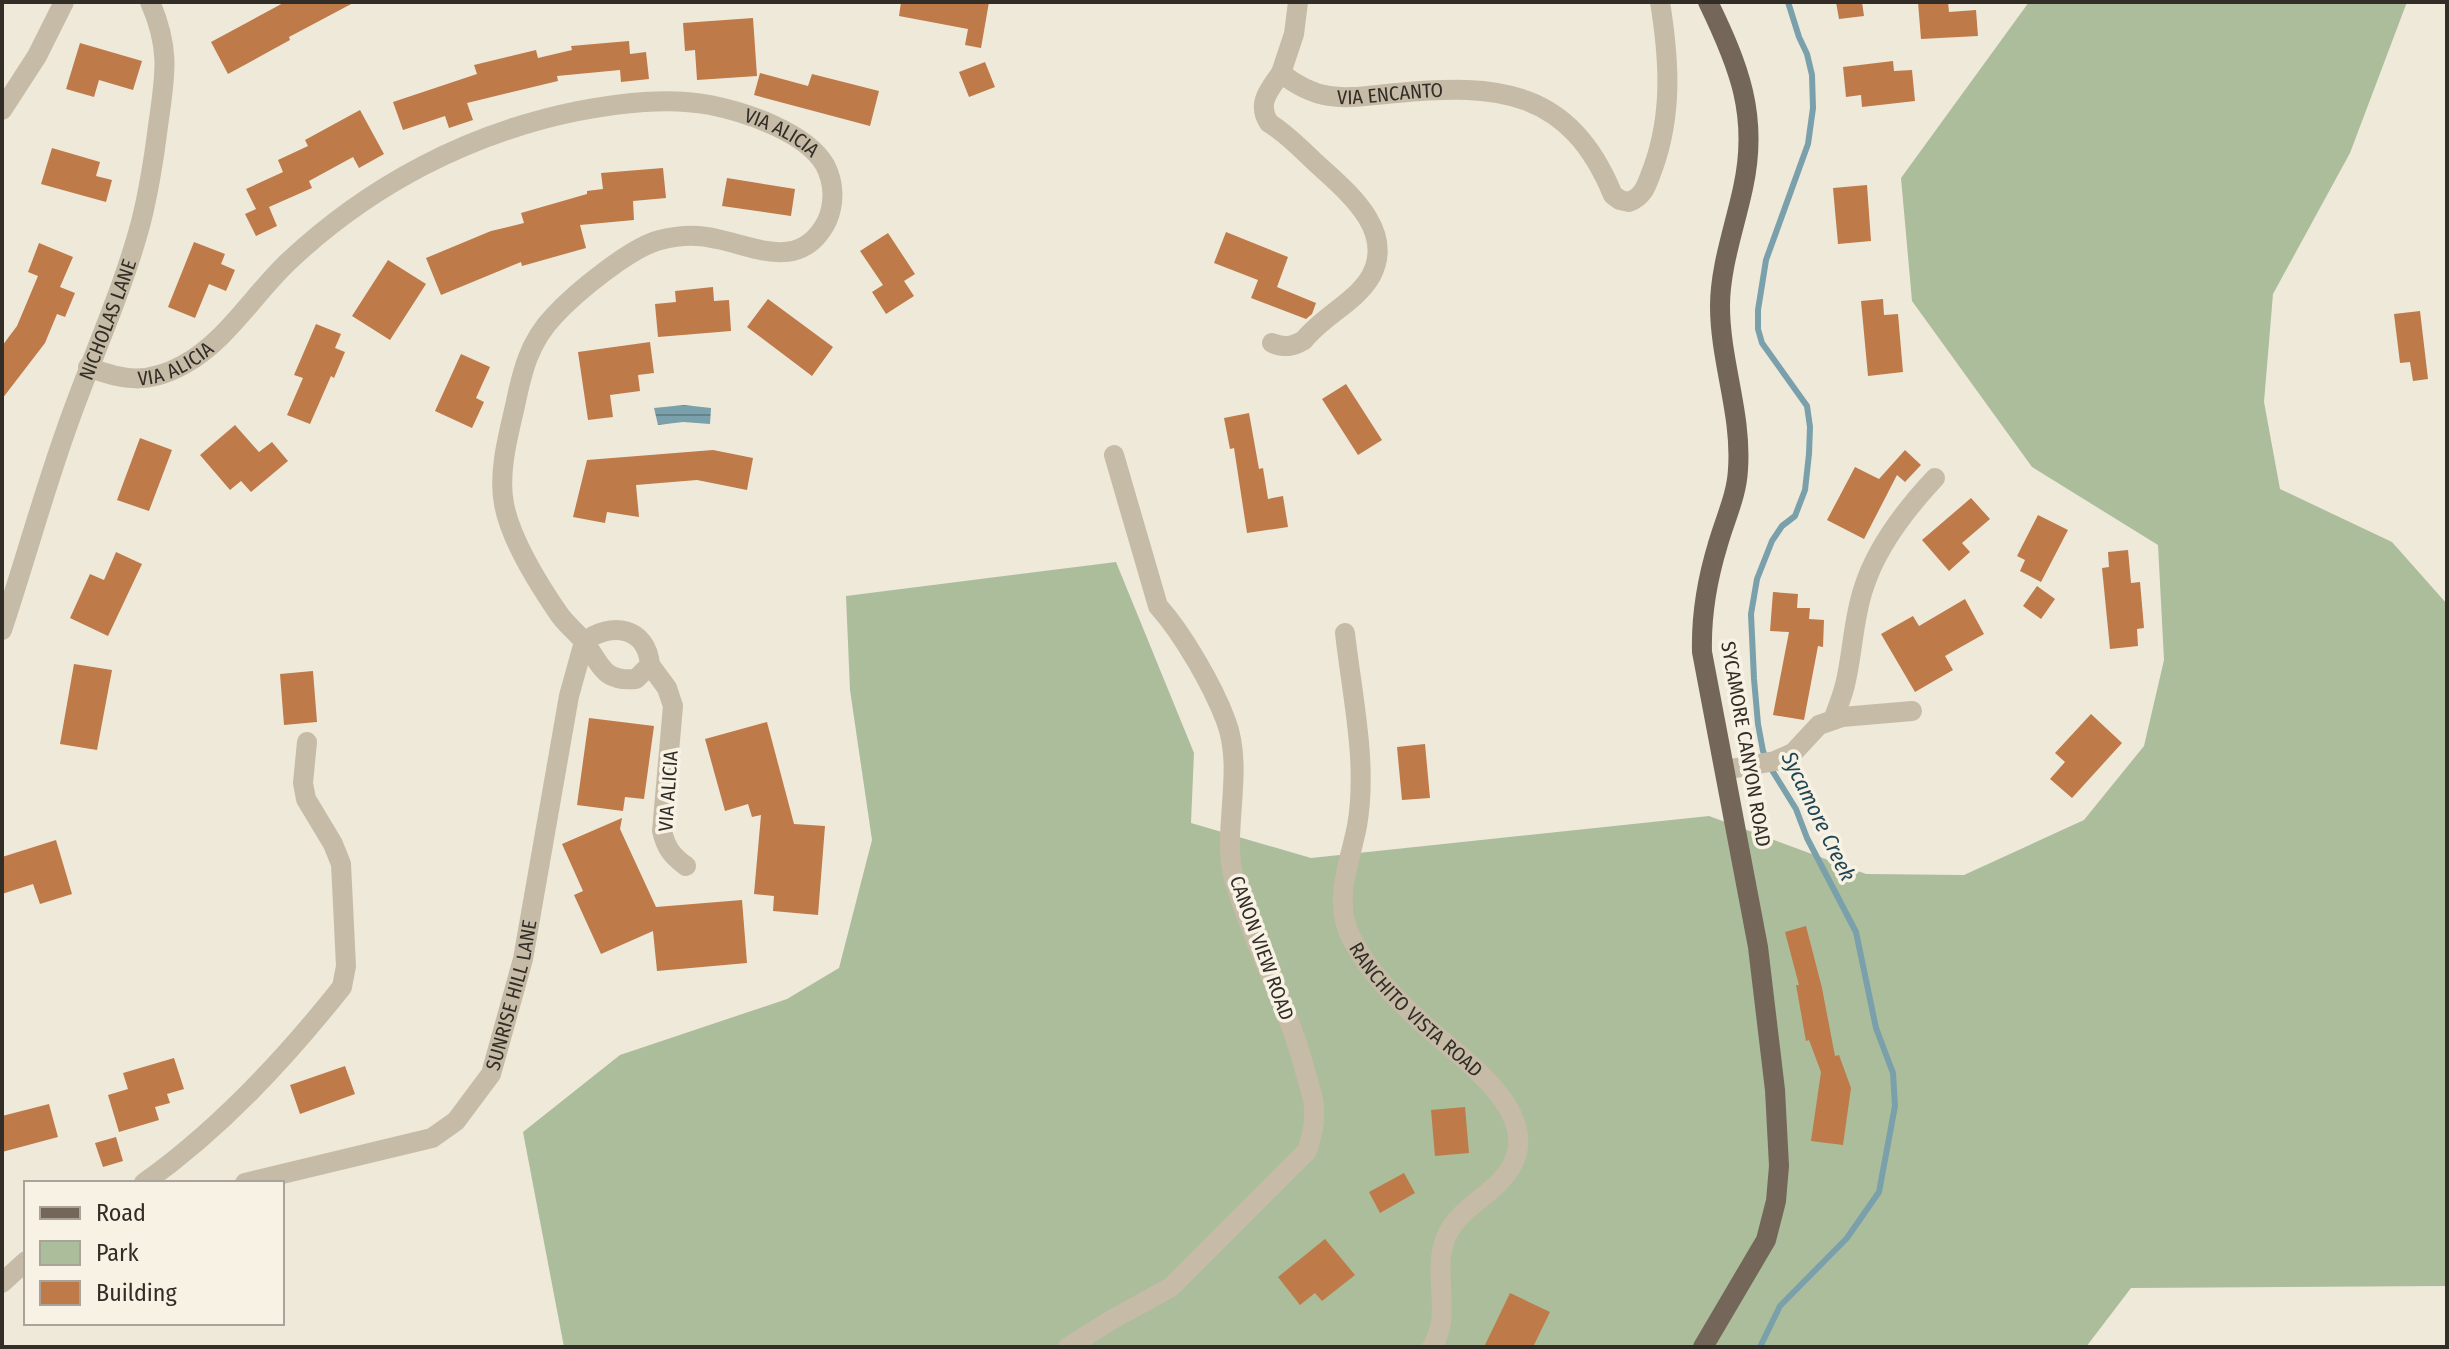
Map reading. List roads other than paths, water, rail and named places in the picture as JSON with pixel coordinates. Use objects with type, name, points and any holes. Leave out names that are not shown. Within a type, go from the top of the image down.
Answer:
[{"type":"main road","name":"SYCAMORE CANYON ROAD","points":[[1703,1347],[1766,1240],[1776,1201],[1779,1166],[1775,1090],[1763,982],[1734,769],[1706,683],[1702,634],[1707,582],[1738,470],[1736,415],[1720,306],[1748,164],[1750,126],[1741,79],[1708,2]]},
{"type":"street","points":[[2,110],[37,56],[64,2]]},
{"type":"street","name":"NICHOLAS LANE","points":[[2,630],[46,488],[141,223],[152,171],[166,57],[150,2]]},
{"type":"street","points":[[1272,343],[1283,347],[1294,346],[1304,340],[1365,285],[1377,258],[1373,228],[1360,206],[1263,115],[1264,99],[1281,73],[1294,34],[1298,2]]},
{"type":"street","name":"VIA ENCANTO","points":[[1281,73],[1318,95],[1341,98],[1451,87],[1478,88],[1530,101],[1573,129],[1589,146],[1613,195],[1629,202],[1643,194],[1665,121],[1669,82],[1660,2]]},
{"type":"street","name":"VIA ALICIA","points":[[88,367],[114,377],[136,379],[159,375],[181,366],[214,344],[286,264],[362,201],[448,153],[502,131],[548,117],[609,105],[661,101],[699,103],[732,110],[782,130],[818,156],[830,177],[832,201],[825,224],[818,234],[798,248],[774,253],[698,236],[679,235],[645,245],[625,256],[555,315],[535,339],[524,363],[502,480],[503,503],[510,526],[560,617],[584,642],[600,666],[614,678],[636,679],[650,665]]},
{"type":"street","name":"CANON VIEW ROAD","points":[[1068,1347],[1171,1287],[1307,1151],[1314,1131],[1314,1106],[1301,1052],[1234,877],[1230,842],[1233,763],[1227,723],[1174,625],[1158,606],[1114,455]]},
{"type":"street","points":[[1833,720],[1845,684],[1864,587],[1878,554],[1912,502],[1935,478]]},
{"type":"street","name":"VIA ALICIA","points":[[584,642],[605,631],[632,633],[645,645],[650,665],[667,688],[673,706],[662,831],[665,845],[672,856],[686,866]]},
{"type":"street","name":"RANCHITO VISTA ROAD","points":[[1345,633],[1362,785],[1357,826],[1342,889],[1349,932],[1377,979],[1418,1020],[1462,1056],[1497,1093],[1511,1115],[1518,1135],[1512,1167],[1458,1218],[1446,1235],[1440,1265],[1442,1322],[1432,1347]]},
{"type":"street","name":"SUNRISE HILL LANE","points":[[253,1181],[432,1138],[456,1121],[491,1074],[523,959],[569,696],[584,642]]},
{"type":"street","points":[[1734,769],[1775,761],[1793,753],[1819,725],[1833,720],[1912,711]]},
{"type":"street","points":[[147,1181],[181,1156],[256,1087],[342,987],[346,966],[341,864],[333,844],[306,799],[303,783],[307,742]]},
{"type":"street","points":[[2,1283],[24,1263]]},
{"type":"water","points":[[684,405],[711,408],[710,424],[683,422],[658,425],[654,408]]},
{"type":"waterway","name":"Sycamore Creek","points":[[1760,1347],[1780,1306],[1847,1238],[1879,1192],[1895,1106],[1893,1073],[1876,1028],[1856,932],[1807,838],[1796,809],[1770,767],[1763,751],[1758,724],[1751,614],[1757,579],[1772,541],[1782,526],[1795,516],[1805,490],[1809,454],[1807,406],[1762,343],[1758,329],[1766,260],[1808,144],[1813,108],[1812,75],[1788,2]]}]
